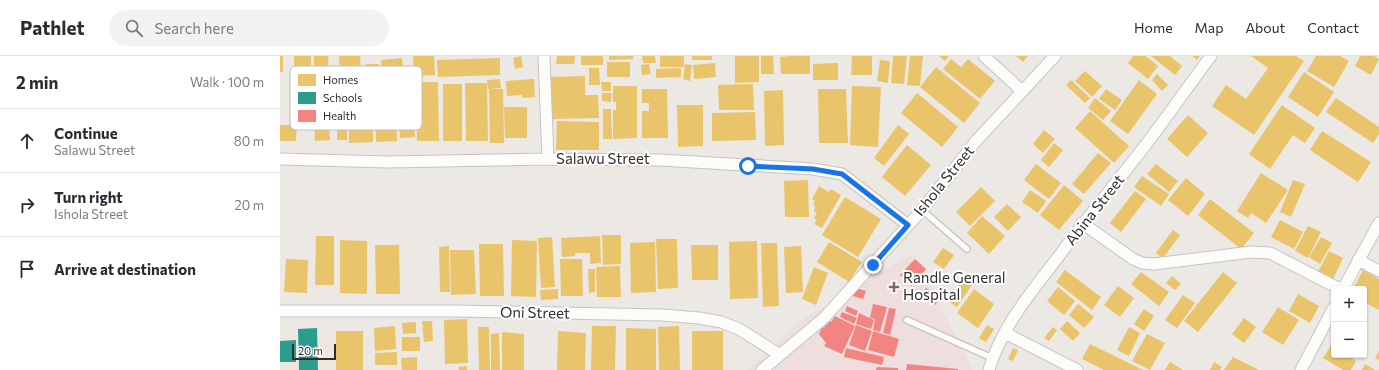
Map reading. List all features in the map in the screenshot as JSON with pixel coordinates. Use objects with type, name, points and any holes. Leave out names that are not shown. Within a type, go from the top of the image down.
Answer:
[{"type":"street","points":[[544,56],[548,159]]},
{"type":"street","points":[[984,56],[1022,91]]},
{"type":"street","name":"Ishola Street","points":[[762,370],[824,318],[922,210],[976,141],[1055,56]]},
{"type":"street","name":"Abina Street","points":[[989,370],[992,358],[1004,333],[1022,304],[1082,223],[1138,155],[1211,56]]},
{"type":"street","name":"Salawu Street","points":[[280,159],[387,162],[548,159],[660,160],[828,171],[842,174],[908,225]]},
{"type":"street","points":[[1082,223],[1133,259],[1142,263],[1154,264],[1251,252],[1270,253],[1336,286]]},
{"type":"street","points":[[1344,286],[1379,223]]},
{"type":"street","points":[[1358,260],[1379,270]]},
{"type":"street","name":"Oni Street","points":[[280,312],[455,311],[662,315],[699,318],[721,322],[739,329],[780,355]]},
{"type":"street","points":[[1303,369],[1331,313]]},
{"type":"street","points":[[1004,333],[1077,370]]},
{"type":"lane","points":[[922,210],[967,249]]},
{"type":"lane","points":[[907,320],[992,358]]},
{"type":"shaded area","name":"Randle General Hospital","points":[[913,253],[973,370],[747,370],[801,321]]},
{"type":"shaded area","points":[[280,334],[336,340],[336,370],[280,370]]},
{"type":"building: Homes","points":[[280,56],[283,56],[283,72],[280,72]]},
{"type":"building: Homes","points":[[294,56],[311,56],[311,66],[294,66]]},
{"type":"building: Homes","points":[[314,56],[328,56],[329,66],[314,66]]},
{"type":"building: Homes","points":[[339,56],[360,56],[361,66],[340,66]]},
{"type":"building: Homes","points":[[413,56],[434,56],[435,75],[422,76],[422,66],[414,66]]},
{"type":"building: Homes","points":[[521,56],[523,67],[515,69],[513,58]]},
{"type":"building: Homes","points":[[557,56],[575,56],[574,64],[556,64]]},
{"type":"building: Homes","points":[[581,56],[603,56],[603,65],[581,65]]},
{"type":"building: Homes","points":[[609,56],[633,56],[633,59],[609,60]]},
{"type":"building: Homes","points":[[642,56],[655,56],[656,63],[643,63]]},
{"type":"building: Homes","points":[[660,56],[684,56],[684,67],[660,67]]},
{"type":"building: Homes","points":[[692,56],[712,56],[712,60],[692,60]]},
{"type":"building: Homes","points":[[735,56],[759,56],[759,82],[735,83]]},
{"type":"building: Homes","points":[[761,56],[773,56],[774,74],[761,74]]},
{"type":"building: Homes","points":[[810,56],[810,74],[781,74],[780,57]]},
{"type":"building: Homes","points":[[852,56],[872,56],[872,75],[851,75]]},
{"type":"building: Homes","points":[[893,56],[907,56],[904,84],[891,83]]},
{"type":"building: Homes","points":[[910,56],[923,56],[920,86],[907,85]]},
{"type":"building: Homes","points":[[939,56],[949,56],[945,61]]},
{"type":"building: Homes","points":[[1016,56],[1028,56],[1023,62]]},
{"type":"building: Homes","points":[[1133,56],[1146,56],[1158,66],[1148,79],[1128,63]]},
{"type":"building: Homes","points":[[1151,56],[1170,56],[1182,66],[1175,75]]},
{"type":"building: Homes","points":[[1192,56],[1200,56],[1197,60]]},
{"type":"building: Homes","points":[[1251,56],[1296,56],[1304,61],[1254,135],[1212,106],[1226,85],[1246,99],[1268,68]]},
{"type":"building: Homes","points":[[1316,56],[1340,56],[1349,61],[1334,87],[1307,71]]},
{"type":"building: Homes","points":[[1360,56],[1374,56],[1379,59],[1371,75],[1355,66]]},
{"type":"building: Homes","points":[[402,58],[403,66],[382,66],[381,60]]},
{"type":"building: Homes","points":[[500,58],[500,75],[438,77],[437,60]]},
{"type":"building: Homes","points":[[951,59],[961,67],[968,59],[995,81],[980,99],[943,69]]},
{"type":"building: Homes","points":[[880,60],[890,61],[888,83],[877,81]]},
{"type":"building: Homes","points":[[607,62],[630,62],[630,77],[607,77]]},
{"type":"building: Homes","points":[[715,63],[716,77],[694,79],[693,65]]},
{"type":"building: Homes","points":[[838,63],[838,80],[813,80],[813,64]]},
{"type":"building: Homes","points":[[366,64],[379,64],[379,66],[366,66]]},
{"type":"building: Homes","points":[[649,64],[651,74],[642,75],[641,65]]},
{"type":"building: Homes","points":[[685,64],[692,65],[690,81],[683,79]]},
{"type":"building: Homes","points":[[936,67],[980,103],[964,123],[920,87]]},
{"type":"building: Homes","points":[[589,68],[599,68],[600,85],[589,85]]},
{"type":"building: Homes","points":[[681,68],[681,77],[656,78],[656,69]]},
{"type":"building: Homes","points":[[1085,71],[1102,86],[1092,97],[1075,81]]},
{"type":"building: Homes","points":[[1304,72],[1334,92],[1318,117],[1288,97]]},
{"type":"building: Homes","points":[[1157,74],[1168,85],[1162,91],[1152,80]]},
{"type":"building: Homes","points":[[585,76],[585,95],[598,95],[599,118],[550,119],[549,77]]},
{"type":"building: Homes","points":[[500,79],[501,88],[488,89],[487,80]]},
{"type":"building: Homes","points":[[534,79],[535,97],[522,98],[522,95],[507,96],[506,81]]},
{"type":"building: Homes","points":[[1071,80],[1090,98],[1085,103],[1066,85]]},
{"type":"building: Homes","points":[[1139,80],[1157,94],[1128,134],[1110,121]]},
{"type":"building: Homes","points":[[422,82],[438,82],[439,141],[417,141],[417,130],[422,130]]},
{"type":"building: Homes","points":[[601,82],[611,82],[611,91],[602,91]]},
{"type":"building: Homes","points":[[465,83],[487,83],[488,141],[466,141]]},
{"type":"building: Homes","points":[[443,84],[462,84],[462,141],[443,141]]},
{"type":"building: Homes","points":[[753,84],[754,110],[719,110],[718,85]]},
{"type":"building: Homes","points":[[613,86],[637,86],[637,138],[613,139],[613,110],[616,110],[616,102],[613,102]]},
{"type":"building: Homes","points":[[852,86],[881,87],[878,147],[850,145]]},
{"type":"building: Homes","points":[[489,89],[503,89],[504,143],[490,143]]},
{"type":"building: Homes","points":[[642,89],[667,89],[668,138],[642,138],[642,111],[649,111],[649,103],[642,103]]},
{"type":"building: Homes","points":[[818,89],[846,89],[848,143],[819,143]]},
{"type":"building: Homes","points":[[1106,89],[1122,100],[1115,110],[1099,99]]},
{"type":"building: Homes","points":[[783,90],[784,145],[765,146],[764,91]]},
{"type":"building: Homes","points":[[602,93],[612,93],[611,102],[602,101]]},
{"type":"building: Homes","points":[[917,93],[958,127],[942,147],[901,113]]},
{"type":"building: Homes","points":[[1095,98],[1111,111],[1103,120],[1088,108]]},
{"type":"building: Homes","points":[[1336,98],[1379,127],[1379,134],[1373,143],[1326,112]]},
{"type":"building: Homes","points":[[677,105],[703,105],[703,146],[678,147]]},
{"type":"building: Homes","points":[[1282,105],[1315,128],[1305,143],[1293,135],[1270,169],[1249,154]]},
{"type":"building: Homes","points":[[504,107],[527,107],[527,138],[505,138]]},
{"type":"building: Homes","points":[[603,109],[611,109],[612,139],[603,139]]},
{"type":"building: Homes","points":[[1090,111],[1129,146],[1114,163],[1075,128]]},
{"type":"building: Homes","points":[[755,112],[756,140],[712,141],[712,113]]},
{"type":"building: Homes","points":[[1188,115],[1208,133],[1187,157],[1167,139]]},
{"type":"building: Homes","points":[[557,121],[599,122],[599,150],[556,150]]},
{"type":"building: Homes","points":[[280,125],[290,125],[290,130],[297,130],[296,141],[280,141]]},
{"type":"building: Homes","points":[[898,125],[909,134],[884,166],[874,158]]},
{"type":"building: Homes","points":[[315,130],[330,130],[330,140],[315,141]]},
{"type":"building: Homes","points":[[337,130],[347,130],[347,140],[337,140]]},
{"type":"building: Homes","points":[[349,130],[373,130],[373,142],[349,143]]},
{"type":"building: Homes","points":[[376,130],[397,130],[397,141],[376,142]]},
{"type":"building: Homes","points":[[400,130],[415,130],[415,137],[400,138]]},
{"type":"building: Homes","points":[[1044,130],[1055,139],[1043,153],[1033,144]]},
{"type":"building: Homes","points":[[1322,131],[1371,162],[1358,182],[1310,150]]},
{"type":"building: Homes","points":[[1054,143],[1063,150],[1049,167],[1041,160]]},
{"type":"building: Homes","points":[[907,145],[931,165],[905,196],[882,177]]},
{"type":"building: Homes","points":[[1098,153],[1111,163],[1084,194],[1072,184]]},
{"type":"building: Homes","points":[[1036,164],[1061,183],[1049,199],[1024,180]]},
{"type":"building: Homes","points":[[1156,164],[1178,181],[1169,192],[1147,174]]},
{"type":"building: Homes","points":[[1261,173],[1288,190],[1266,223],[1251,213],[1248,218],[1237,211]]},
{"type":"building: Homes","points":[[1142,176],[1169,194],[1161,206],[1134,187]]},
{"type":"building: Homes","points":[[1186,178],[1205,194],[1188,216],[1168,200]]},
{"type":"building: Homes","points":[[808,180],[809,217],[785,217],[784,181]]},
{"type":"building: Homes","points":[[1293,180],[1305,184],[1291,217],[1280,212]]},
{"type":"building: Homes","points":[[1064,185],[1083,201],[1059,230],[1040,215]]},
{"type":"building: Homes","points":[[819,186],[829,192],[831,189],[841,195],[822,228],[814,224],[817,220],[814,218],[817,213],[814,212],[815,206],[813,204],[815,201],[812,199]]},
{"type":"building: Homes","points":[[981,187],[995,201],[970,226],[956,212]]},
{"type":"building: Homes","points":[[1030,190],[1046,201],[1038,213],[1022,202]]},
{"type":"building: Homes","points":[[1135,191],[1146,199],[1121,232],[1110,223]]},
{"type":"building: Homes","points":[[845,197],[881,219],[858,257],[822,235]]},
{"type":"building: Homes","points":[[1210,199],[1254,233],[1241,249],[1198,215]]},
{"type":"building: Homes","points":[[1007,204],[1021,217],[1008,231],[994,217]]},
{"type":"building: Homes","points":[[982,216],[1005,236],[989,254],[967,233]]},
{"type":"building: Homes","points":[[1280,220],[1303,232],[1294,249],[1271,237]]},
{"type":"building: Homes","points":[[1308,226],[1321,232],[1308,258],[1295,251]]},
{"type":"building: Homes","points":[[1173,230],[1180,235],[1163,258],[1156,253]]},
{"type":"building: Homes","points":[[602,235],[621,235],[621,264],[603,265]]},
{"type":"building: Homes","points":[[316,236],[334,236],[334,285],[315,285]]},
{"type":"building: Homes","points":[[600,236],[601,263],[590,264],[590,253],[575,253],[575,256],[562,257],[561,238]]},
{"type":"building: Homes","points":[[552,237],[555,287],[541,288],[538,238]]},
{"type":"building: Homes","points":[[1321,237],[1332,243],[1320,264],[1309,257]]},
{"type":"building: Homes","points":[[656,239],[677,239],[678,288],[658,289]]},
{"type":"building: Homes","points":[[340,240],[367,241],[367,294],[340,293]]},
{"type":"building: Homes","points":[[512,240],[537,241],[536,297],[511,296]]},
{"type":"building: Homes","points":[[757,241],[758,298],[730,299],[729,242]]},
{"type":"building: Homes","points":[[655,242],[656,292],[631,293],[630,243]]},
{"type":"building: Homes","points":[[829,242],[862,262],[849,282],[817,262]]},
{"type":"building: Homes","points":[[761,243],[777,243],[779,306],[763,307]]},
{"type":"building: Homes","points":[[479,244],[503,244],[504,296],[480,296]]},
{"type":"building: Homes","points":[[375,245],[399,245],[400,294],[376,294]]},
{"type":"building: Homes","points":[[691,245],[718,245],[718,280],[692,280]]},
{"type":"building: Homes","points":[[449,246],[450,292],[440,292],[439,247]]},
{"type":"building: Homes","points":[[801,246],[803,292],[786,293],[784,247]]},
{"type":"building: Homes","points":[[943,248],[954,255],[944,269],[933,262]]},
{"type":"building: Homes","points":[[450,250],[474,250],[476,294],[451,295]]},
{"type":"building: Homes","points":[[1329,251],[1343,258],[1333,279],[1318,272]]},
{"type":"building: Homes","points":[[286,259],[308,260],[307,293],[284,292]]},
{"type":"building: Homes","points":[[560,259],[582,259],[583,296],[561,296]]},
{"type":"building: Homes","points":[[620,266],[621,297],[597,297],[596,267]]},
{"type":"building: Homes","points":[[814,267],[828,273],[816,305],[802,299]]},
{"type":"building: Homes","points":[[588,269],[595,269],[595,292],[589,293]]},
{"type":"building: Homes","points":[[1065,270],[1101,297],[1092,310],[1056,282]]},
{"type":"building: Homes","points":[[1363,270],[1379,279],[1379,310],[1367,304],[1367,286],[1355,286]]},
{"type":"building: Homes","points":[[1141,272],[1169,292],[1159,306],[1131,284]]},
{"type":"building: Homes","points":[[1223,272],[1237,283],[1198,332],[1184,321]]},
{"type":"building: Homes","points":[[1172,276],[1181,284],[1175,290],[1166,283]]},
{"type":"building: Homes","points":[[963,279],[972,285],[957,307],[948,301]]},
{"type":"building: Homes","points":[[1118,286],[1134,298],[1120,317],[1104,305]]},
{"type":"building: Homes","points":[[1058,287],[1075,301],[1064,315],[1047,301]]},
{"type":"building: Homes","points":[[558,289],[558,299],[541,300],[540,290]]},
{"type":"building: Homes","points":[[974,289],[994,304],[978,328],[957,313]]},
{"type":"building: Homes","points":[[1298,294],[1319,306],[1310,323],[1289,311]]},
{"type":"building: Homes","points":[[1183,295],[1195,303],[1177,328],[1165,320]]},
{"type":"building: Homes","points":[[1078,304],[1094,317],[1084,328],[1069,315]]},
{"type":"building: Homes","points":[[1278,307],[1299,320],[1283,345],[1262,332]]},
{"type":"building: Homes","points":[[1144,309],[1154,316],[1144,331],[1134,324]]},
{"type":"building: Homes","points":[[1244,318],[1256,327],[1244,343],[1232,334]]},
{"type":"building: Homes","points":[[467,319],[468,363],[445,364],[444,320]]},
{"type":"building: Homes","points":[[422,321],[432,321],[433,341],[424,342]]},
{"type":"building: Homes","points":[[1067,321],[1080,333],[1073,341],[1060,329]]},
{"type":"building: Homes","points":[[416,322],[416,333],[403,334],[402,323]]},
{"type":"building: Homes","points":[[987,325],[994,329],[986,342],[979,338]]},
{"type":"building: Homes","points":[[395,326],[396,349],[375,351],[374,328]]},
{"type":"building: Homes","points":[[592,326],[616,326],[615,370],[591,370]]},
{"type":"building: Homes","points":[[679,326],[680,370],[659,370],[658,327]]},
{"type":"building: Homes","points":[[478,327],[489,327],[490,370],[479,370]]},
{"type":"building: Homes","points":[[1053,327],[1057,330],[1049,341],[1044,338]]},
{"type":"building: Homes","points":[[1129,327],[1140,333],[1129,356],[1117,350]]},
{"type":"building: Homes","points":[[626,328],[656,329],[656,370],[626,370]]},
{"type":"building: Homes","points":[[336,331],[363,331],[363,370],[336,370]]},
{"type":"building: Homes","points":[[558,331],[586,333],[585,370],[557,370]]},
{"type":"building: Homes","points":[[692,331],[723,331],[723,370],[692,370]]},
{"type":"building: Homes","points":[[502,332],[524,334],[524,370],[502,370]]},
{"type":"building: Homes","points":[[499,333],[500,370],[491,370],[491,334]]},
{"type":"building: Homes","points":[[1147,334],[1165,343],[1150,370],[1132,361]]},
{"type":"building: Homes","points":[[402,337],[420,337],[420,351],[402,351]]},
{"type":"building: Homes","points":[[1090,344],[1143,370],[1104,370],[1082,359]]},
{"type":"building: Homes","points":[[1331,346],[1331,358],[1351,358],[1356,361],[1351,370],[1343,370],[1323,358]]},
{"type":"building: Homes","points":[[1013,348],[1018,350],[1013,361],[1008,359]]},
{"type":"building: Homes","points":[[1379,351],[1379,360],[1375,358]]},
{"type":"building: Homes","points":[[397,352],[397,365],[375,365],[375,353]]},
{"type":"building: Homes","points":[[417,357],[417,370],[402,370],[401,358]]},
{"type":"building: Homes","points":[[1233,357],[1259,370],[1224,370]]},
{"type":"building: Homes","points":[[1170,362],[1183,370],[1165,370]]},
{"type":"building: Homes","points":[[1214,362],[1222,367],[1220,370],[1210,370]]},
{"type":"building: Homes","points":[[1365,364],[1375,370],[1362,370]]},
{"type":"building: Homes","points":[[467,366],[467,370],[459,370],[458,367]]},
{"type":"building: Schools","points":[[317,328],[318,370],[299,370],[298,329]]},
{"type":"building: Schools","points":[[296,340],[296,362],[280,362],[280,341]]},
{"type":"building: Health","points":[[915,259],[926,269],[912,286],[900,275]]},
{"type":"building: Health","points":[[856,288],[866,291],[863,299],[853,296]]},
{"type":"building: Health","points":[[926,288],[940,297],[935,305],[922,296]]},
{"type":"building: Health","points":[[873,304],[887,307],[880,332],[873,330],[875,319],[870,318]]},
{"type":"building: Health","points":[[847,306],[858,311],[856,316],[845,311]]},
{"type":"building: Health","points":[[889,308],[896,309],[890,335],[883,333]]},
{"type":"building: Health","points":[[842,312],[857,318],[854,324],[840,317]]},
{"type":"building: Health","points":[[859,313],[874,320],[871,329],[856,324]]},
{"type":"building: Health","points":[[835,316],[855,326],[842,354],[824,346],[826,343],[819,334],[822,327],[824,328],[826,324],[827,325],[829,321],[831,322]]},
{"type":"building: Health","points":[[856,325],[872,331],[865,351],[849,345]]},
{"type":"building: Health","points":[[873,331],[899,339],[894,357],[868,350]]},
{"type":"building: Health","points":[[846,348],[884,357],[882,365],[844,357]]},
{"type":"building: Health","points":[[907,364],[958,369],[958,370],[906,370]]},
{"type":"building: Health","points":[[877,367],[898,368],[898,370],[876,370]]},
{"type":"place","name":"Randle General Hospital","points":[[894,287]]},
{"type":"route","points":[[748,166],[813,169],[842,174],[908,225],[873,265]]}]
